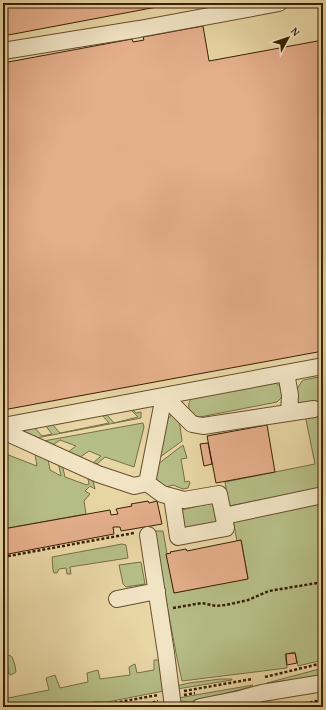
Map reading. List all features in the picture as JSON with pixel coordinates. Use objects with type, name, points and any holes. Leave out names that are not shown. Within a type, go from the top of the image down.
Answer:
[{"type":"street","points":[[3,51],[139,29],[269,4]]},
{"type":"street","points":[[3,426],[323,366]]},
{"type":"street","points":[[286,373],[290,395],[290,413]]},
{"type":"street","points":[[164,396],[192,424],[203,426],[314,409]]},
{"type":"street","points":[[147,483],[164,396]]},
{"type":"street","points":[[3,431],[98,474],[134,486],[147,483],[162,494],[184,500],[219,494],[226,528],[178,537],[172,497]]},
{"type":"street","points":[[224,516],[323,495]]},
{"type":"street","points":[[142,534],[160,609],[166,653],[166,700]]},
{"type":"street","points":[[117,599],[157,592]]},
{"type":"street","points":[[200,707],[240,703],[262,693],[323,683]]},
{"type":"path","points":[[3,557],[142,534]]},
{"type":"path","points":[[160,609],[202,603],[216,606],[226,606],[248,600],[269,591],[323,582]]},
{"type":"path","points":[[264,677],[323,662]]},
{"type":"path","points":[[183,691],[257,679]]},
{"type":"path","points":[[85,707],[166,700]]},
{"type":"path","points":[[123,707],[145,705],[166,700]]},
{"type":"path","points":[[285,707],[323,700]]},
{"type":"green space","points":[[323,376],[323,488],[229,506],[225,482],[315,464],[305,415],[298,406],[297,389],[304,380]]},
{"type":"green space","points":[[276,383],[282,388],[282,397],[277,402],[200,417],[193,415],[189,409],[189,402],[192,398]]},
{"type":"green space","points":[[130,409],[136,413],[141,412],[141,418],[31,439],[14,433],[34,427],[42,436],[52,434],[45,425],[52,424],[60,433],[109,423],[102,415],[106,414],[114,423],[138,417]]},
{"type":"green space","points":[[172,414],[179,419],[182,441],[156,460],[166,421]]},
{"type":"green space","points":[[143,423],[144,427],[134,467],[105,457],[97,464],[93,463],[101,456],[89,451],[79,458],[67,453],[76,446],[60,440],[50,447],[38,442]]},
{"type":"green space","points":[[183,445],[187,458],[181,459],[185,482],[189,481],[190,483],[188,488],[183,489],[173,485],[163,488],[155,482],[154,467]]},
{"type":"green space","points":[[3,453],[37,466],[35,454],[48,459],[50,470],[61,476],[58,462],[62,464],[65,477],[87,485],[89,484],[87,474],[92,476],[95,489],[90,486],[85,491],[90,494],[84,501],[86,514],[3,529]]},
{"type":"green space","points":[[323,502],[323,660],[298,666],[295,652],[285,654],[287,668],[182,681],[153,531],[163,531],[174,593],[248,578],[241,540],[237,541],[233,520]]},
{"type":"green space","points":[[213,503],[218,520],[216,522],[185,529],[181,510]]},
{"type":"green space","points":[[122,544],[126,545],[128,558],[70,567],[71,574],[67,574],[66,568],[59,569],[57,573],[54,573],[52,557]]},
{"type":"green space","points":[[141,562],[145,584],[126,587],[123,584],[119,565]]},
{"type":"green space","points":[[9,655],[12,657],[16,672],[11,675],[9,674],[7,665],[3,666],[3,657]]},
{"type":"green space","points":[[154,660],[159,660],[164,691],[107,702],[95,702],[70,707],[3,707],[3,699],[49,690],[46,678],[55,675],[60,688],[88,682],[87,673],[98,670],[100,679],[130,675],[129,667],[135,664],[137,673],[154,670]]},
{"type":"green space","points":[[323,668],[323,676],[267,683]]},
{"type":"green space","points":[[220,679],[232,680],[177,689],[176,686],[189,683]]},
{"type":"green space","points":[[253,685],[190,702],[181,701],[178,698]]},
{"type":"building","points":[[3,3],[178,3],[3,36]]},
{"type":"building","points":[[203,26],[209,61],[323,40],[323,351],[3,410],[3,63],[132,39],[133,42],[144,40],[143,37]]},
{"type":"building","points":[[267,425],[275,472],[216,483],[207,436]]},
{"type":"building","points":[[208,443],[212,464],[204,466],[200,444]]},
{"type":"building","points":[[148,501],[149,503],[157,501],[162,524],[121,531],[120,527],[113,527],[114,534],[3,555],[3,529],[110,510],[111,515],[118,514],[116,509],[132,506],[131,504]]},
{"type":"building","points":[[241,540],[248,579],[174,593],[166,554],[186,549],[187,551]]},
{"type":"building","points":[[295,653],[297,663],[287,665],[286,654]]}]
